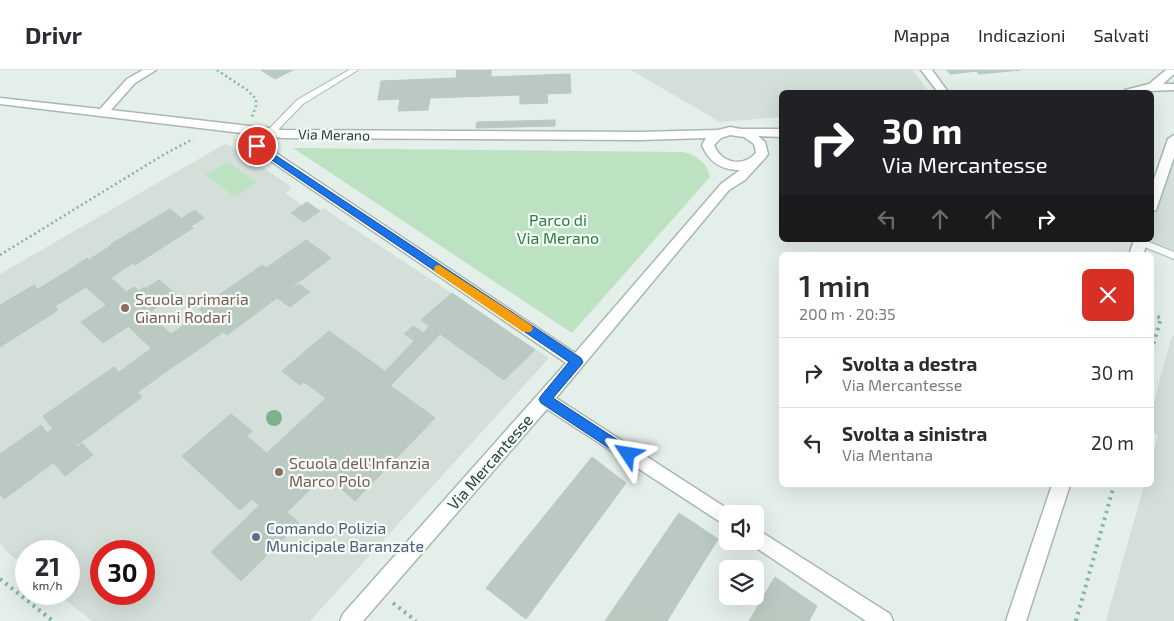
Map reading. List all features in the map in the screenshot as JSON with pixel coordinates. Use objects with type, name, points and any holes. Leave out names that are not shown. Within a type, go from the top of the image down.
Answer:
[{"type":"street","points":[[103,113],[131,81],[151,70]]},
{"type":"street","points":[[926,70],[941,90]]},
{"type":"street","points":[[1152,90],[1172,70]]},
{"type":"street","points":[[1152,90],[1174,87]]},
{"type":"street","points":[[1154,90],[1174,91]]},
{"type":"street","name":"Via Merano","points":[[0,101],[270,133],[320,135],[640,136]]},
{"type":"street","points":[[640,136],[719,134],[730,131],[779,134]]},
{"type":"street","points":[[720,162],[737,166],[753,163],[762,154],[762,148],[754,138],[742,132]]},
{"type":"street","points":[[710,151],[708,145],[710,140],[719,134]]},
{"type":"street","points":[[762,148],[779,135]]},
{"type":"street","points":[[640,136],[689,139],[696,142],[710,151],[726,171],[728,177],[725,187]]},
{"type":"street","points":[[1154,198],[1174,139]]},
{"type":"street","points":[[257,146],[577,362]]},
{"type":"street","name":"Via Mercantesse","points":[[350,621],[577,362],[725,187],[741,177],[753,163]]},
{"type":"street","points":[[545,399],[719,513]]},
{"type":"street","points":[[1016,621],[1060,487]]},
{"type":"street","points":[[764,543],[883,621]]},
{"type":"lane","points":[[270,133],[300,102],[354,70]]},
{"type":"lane","points":[[1139,246],[1174,256]]},
{"type":"path","points":[[217,70],[247,90],[256,99],[256,106],[250,122]]},
{"type":"path","points":[[0,255],[163,155],[193,139]]},
{"type":"path","points":[[1154,315],[1161,318],[1154,342]]},
{"type":"path","points":[[1076,621],[1113,487]]},
{"type":"path","points":[[0,579],[53,621]]},
{"type":"path","points":[[376,592],[416,621]]},
{"type":"shaded area","points":[[631,70],[913,70],[928,90],[779,90],[779,117],[720,122]]},
{"type":"shaded area","points":[[227,144],[289,185],[291,189],[285,193],[302,205],[307,202],[320,211],[323,208],[549,358],[310,621],[92,621],[72,605],[80,605],[80,540],[15,540],[15,559],[0,543],[0,274]]},
{"type":"shaded area","points":[[1174,146],[1174,253],[1149,242],[1154,242],[1154,208]]},
{"type":"shaded area","points":[[1172,335],[1174,336],[1174,621],[1106,621],[1143,487],[1154,487],[1154,449],[1158,435],[1154,433],[1154,402]]},
{"type":"green space","name":"Parco di Via Merano","points":[[293,148],[684,152],[701,160],[710,177],[572,333]]},
{"type":"green space","points":[[227,162],[257,182],[235,197],[205,175]]},
{"type":"building","points":[[261,70],[293,70],[275,79]]},
{"type":"building","points":[[457,70],[491,70],[491,77],[570,74],[571,93],[547,94],[548,103],[520,104],[520,95],[430,98],[428,110],[398,111],[400,99],[378,100],[381,81],[456,78]]},
{"type":"building","points":[[947,70],[976,70],[977,71],[950,74]]},
{"type":"building","points":[[976,70],[1021,70],[979,74]]},
{"type":"building","points":[[555,120],[555,126],[476,128],[477,122]]},
{"type":"building","points":[[307,202],[320,211],[304,222],[291,213]]},
{"type":"building","points":[[170,209],[193,228],[135,265],[111,244]]},
{"type":"building","points":[[195,210],[204,218],[191,226],[182,218]]},
{"type":"building","points":[[306,240],[331,258],[227,335],[223,332],[192,354],[171,334],[203,312],[199,309],[262,265],[266,268]]},
{"type":"building","points":[[112,245],[133,263],[110,278],[90,259]]},
{"type":"building","points":[[87,258],[106,273],[85,286],[69,270]]},
{"type":"building","points":[[69,270],[86,287],[55,306],[58,310],[0,347],[0,305],[34,285],[38,289]]},
{"type":"building","points":[[106,273],[126,292],[106,305],[85,286]]},
{"type":"building","points":[[159,280],[176,294],[148,313],[126,292],[134,287],[139,291],[144,287],[145,289]]},
{"type":"building","points":[[299,284],[310,292],[290,307],[277,298]]},
{"type":"building","points":[[126,292],[148,313],[103,343],[81,322]]},
{"type":"building","points":[[452,293],[535,350],[504,380],[421,320]]},
{"type":"building","points":[[148,313],[173,336],[153,350],[128,326]]},
{"type":"building","points":[[413,326],[425,334],[416,342],[404,334]]},
{"type":"building","points":[[429,326],[440,334],[390,386],[380,377],[414,341],[416,342],[425,334]]},
{"type":"building","points":[[329,331],[386,372],[380,377],[388,384],[307,462],[324,476],[287,512],[269,496],[259,505],[252,499],[240,510],[182,456],[231,414],[252,431],[247,436],[267,453],[326,398],[304,382],[300,385],[282,371]]},
{"type":"building","points":[[173,336],[192,354],[171,368],[153,350]]},
{"type":"building","points":[[151,349],[171,368],[138,392],[142,397],[4,499],[0,494],[0,454],[41,425],[47,433],[53,429],[43,416],[114,367],[119,372]]},
{"type":"building","points":[[388,384],[424,410],[344,491],[307,462]]},
{"type":"building","points":[[424,410],[435,418],[355,501],[344,491]]},
{"type":"building","points":[[82,443],[93,455],[65,476],[53,462]]},
{"type":"building","points":[[592,457],[626,483],[526,619],[486,588]]},
{"type":"building","points":[[269,496],[299,523],[241,581],[211,552]]},
{"type":"building","points":[[679,513],[718,539],[667,621],[605,621]]},
{"type":"building","points":[[775,577],[817,606],[809,621],[749,621],[758,605],[764,605],[764,596]]},
{"type":"slow traffic","points":[[439,269],[527,328]]},
{"type":"place","name":"Scuola primaria Gianni Rodari","points":[[125,308]]},
{"type":"place","name":"Scuola dell'Infanzia Marco Polo","points":[[279,472]]},
{"type":"place","name":"Comando Polizia Municipale Baranzate","points":[[256,537]]},
{"type":"route","points":[[257,146],[312,185],[577,362],[545,399],[628,454]]}]
